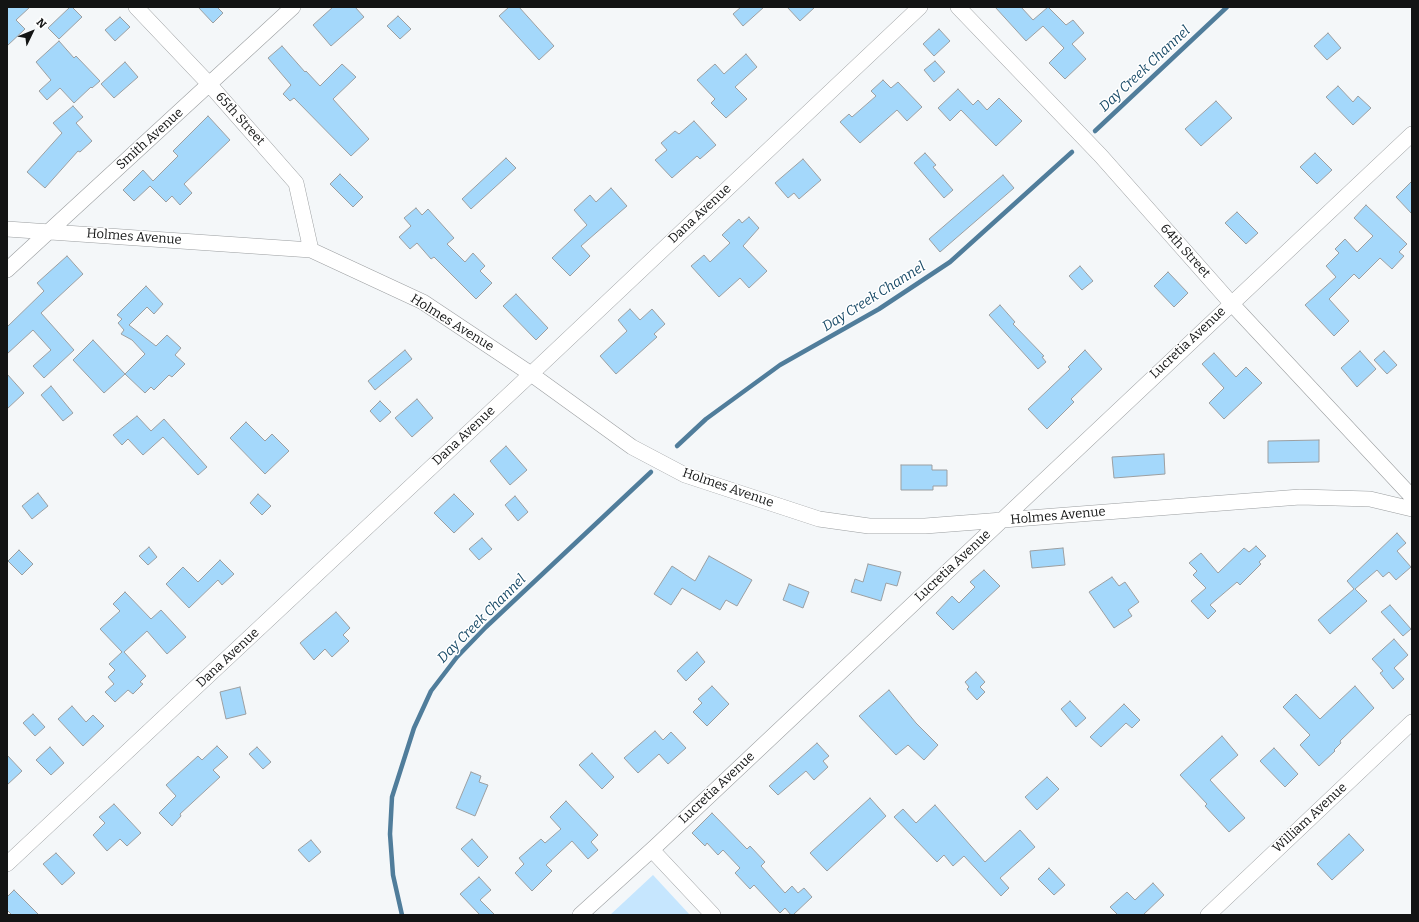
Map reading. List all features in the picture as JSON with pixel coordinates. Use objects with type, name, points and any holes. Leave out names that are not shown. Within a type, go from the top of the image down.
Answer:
[{"type":"street","name":"65th Street","points":[[136,7],[210,85],[296,183],[311,250]]},
{"type":"street","name":"Smith Avenue","points":[[7,270],[49,230],[210,85],[293,7]]},
{"type":"street","name":"Dana Avenue","points":[[7,864],[531,374],[920,7]]},
{"type":"street","name":"64th Street","points":[[958,7],[1101,156],[1231,303],[1412,497]]},
{"type":"street","name":"Lucretia Avenue","points":[[580,915],[652,850],[1412,134]]},
{"type":"street","name":"Holmes Avenue","points":[[7,229],[49,230],[311,250],[423,302],[531,374],[632,447],[685,475],[819,519],[869,526],[925,526],[1300,496],[1370,499],[1412,508]]},
{"type":"street","name":"William Avenue","points":[[1208,915],[1412,722]]},
{"type":"street","points":[[652,850],[713,915]]},
{"type":"shaded area","points":[[653,875],[690,915],[610,915]]},
{"type":"building","points":[[7,7],[30,7],[16,20],[25,29],[7,46]]},
{"type":"building","points":[[70,7],[72,7],[82,17],[59,39],[48,28]]},
{"type":"building","points":[[198,7],[217,7],[223,13],[213,23]]},
{"type":"building","points":[[333,7],[355,7],[364,17],[331,46],[313,25]]},
{"type":"building","points":[[509,7],[519,7],[554,46],[539,60],[499,16]]},
{"type":"building","points":[[741,7],[764,7],[743,26],[733,14]]},
{"type":"building","points":[[787,7],[815,7],[800,21]]},
{"type":"building","points":[[995,7],[1021,7],[1033,20],[1048,7],[1066,25],[1073,20],[1084,33],[1072,44],[1086,59],[1065,79],[1049,63],[1064,48],[1043,26],[1026,41]]},
{"type":"building","points":[[398,16],[411,29],[400,39],[387,26]]},
{"type":"building","points":[[120,17],[130,27],[115,41],[105,30]]},
{"type":"building","points":[[939,29],[950,41],[934,56],[923,44]]},
{"type":"building","points":[[1328,33],[1341,48],[1327,60],[1314,46]]},
{"type":"building","points":[[59,41],[74,58],[76,56],[100,81],[92,88],[91,87],[74,103],[60,88],[47,100],[39,91],[51,80],[36,62]]},
{"type":"building","points":[[282,46],[305,72],[306,71],[320,86],[342,64],[356,77],[333,99],[369,139],[351,156],[294,98],[290,101],[283,94],[291,85],[268,58]]},
{"type":"building","points":[[746,54],[757,67],[735,87],[747,99],[726,118],[711,103],[715,99],[697,80],[715,64],[724,74]]},
{"type":"building","points":[[935,61],[945,72],[934,82],[924,70]]},
{"type":"building","points":[[125,62],[138,77],[114,98],[101,84]]},
{"type":"building","points":[[883,80],[891,88],[898,82],[922,107],[907,121],[897,110],[860,143],[840,122],[849,114],[852,117],[876,96],[871,91]]},
{"type":"building","points":[[1338,86],[1353,102],[1358,96],[1371,108],[1353,125],[1326,97]]},
{"type":"building","points":[[958,89],[973,105],[978,100],[987,110],[999,98],[1022,121],[996,146],[961,110],[950,121],[938,108]]},
{"type":"building","points":[[1216,101],[1232,118],[1201,146],[1185,129]]},
{"type":"building","points":[[73,106],[83,117],[76,123],[92,141],[80,152],[78,151],[45,188],[27,172],[62,133],[53,123]]},
{"type":"building","points":[[208,116],[230,140],[184,184],[192,193],[180,205],[172,196],[166,202],[150,186],[134,201],[123,190],[143,170],[153,181],[178,156],[173,151]]},
{"type":"building","points":[[694,121],[716,145],[700,159],[697,156],[672,178],[655,160],[667,150],[661,143],[675,131],[679,134]]},
{"type":"building","points":[[925,153],[936,165],[933,167],[953,190],[944,198],[914,163]]},
{"type":"building","points":[[1315,153],[1332,170],[1317,184],[1300,167]]},
{"type":"building","points":[[506,158],[516,168],[471,209],[462,199]]},
{"type":"building","points":[[803,159],[821,180],[799,199],[794,193],[788,198],[775,183]]},
{"type":"building","points":[[340,174],[363,197],[353,207],[330,184]]},
{"type":"building","points":[[1003,175],[1014,188],[940,252],[929,239]]},
{"type":"building","points":[[1412,181],[1412,214],[1396,197]]},
{"type":"building","points":[[611,188],[627,206],[581,246],[590,256],[570,276],[552,258],[587,225],[574,210],[590,195],[596,202]]},
{"type":"building","points":[[1366,205],[1407,244],[1399,252],[1404,256],[1392,269],[1380,258],[1359,279],[1354,274],[1329,299],[1349,321],[1334,336],[1305,305],[1336,277],[1326,266],[1339,253],[1335,249],[1345,239],[1357,252],[1373,236],[1354,218]]},
{"type":"building","points":[[416,208],[422,215],[428,209],[454,238],[447,244],[465,262],[473,253],[485,266],[480,271],[492,283],[476,299],[434,257],[431,259],[417,243],[410,249],[399,237],[411,226],[404,218]]},
{"type":"building","points":[[1237,212],[1258,233],[1246,244],[1225,223]]},
{"type":"building","points":[[749,217],[759,228],[743,246],[767,271],[749,288],[740,278],[719,297],[691,266],[704,255],[710,262],[730,243],[722,235],[739,219],[742,223]]},
{"type":"building","points":[[67,256],[83,274],[41,313],[74,350],[44,378],[33,366],[51,350],[33,330],[7,354],[7,327],[44,291],[37,283]]},
{"type":"building","points":[[1080,266],[1093,281],[1082,290],[1069,276]]},
{"type":"building","points":[[1168,272],[1188,293],[1174,307],[1154,286]]},
{"type":"building","points":[[146,286],[163,304],[154,314],[147,307],[129,325],[156,346],[167,335],[181,348],[175,355],[185,364],[172,377],[169,375],[154,390],[151,387],[145,393],[125,374],[145,354],[132,340],[121,334],[124,330],[118,323],[122,319],[117,315]]},
{"type":"building","points":[[516,294],[548,328],[536,340],[503,306]]},
{"type":"building","points":[[1000,305],[1015,322],[1013,324],[1044,356],[1042,357],[1046,362],[1038,369],[989,315]]},
{"type":"building","points":[[630,309],[640,320],[652,309],[665,324],[654,334],[657,337],[616,374],[600,356],[627,331],[618,320]]},
{"type":"building","points":[[93,340],[125,374],[104,393],[73,360]]},
{"type":"building","points":[[405,350],[412,359],[375,390],[368,381]]},
{"type":"building","points":[[1085,350],[1102,369],[1071,399],[1074,402],[1047,429],[1028,409],[1070,369],[1068,367]]},
{"type":"building","points":[[1360,351],[1376,369],[1357,387],[1341,368]]},
{"type":"building","points":[[1384,351],[1397,365],[1387,374],[1374,360]]},
{"type":"building","points":[[1214,353],[1236,377],[1246,367],[1262,383],[1224,419],[1209,403],[1224,388],[1202,364]]},
{"type":"building","points":[[7,374],[24,393],[7,409]]},
{"type":"building","points":[[51,386],[73,413],[63,421],[41,395]]},
{"type":"building","points":[[417,399],[433,418],[412,437],[395,418]]},
{"type":"building","points":[[380,401],[391,412],[380,422],[370,411]]},
{"type":"building","points":[[137,416],[151,431],[164,419],[207,467],[198,475],[163,437],[143,455],[128,439],[122,445],[113,435]]},
{"type":"building","points":[[246,422],[265,441],[272,434],[289,451],[265,474],[230,438]]},
{"type":"building","points":[[1319,440],[1319,462],[1268,463],[1268,441]]},
{"type":"building","points":[[506,446],[527,470],[510,485],[490,461]]},
{"type":"building","points":[[1164,454],[1165,474],[1114,478],[1112,457]]},
{"type":"building","points":[[901,465],[932,465],[932,470],[947,470],[947,486],[933,486],[933,490],[901,490]]},
{"type":"building","points":[[38,493],[48,506],[32,519],[22,506]]},
{"type":"building","points":[[258,494],[271,506],[262,515],[250,503]]},
{"type":"building","points":[[454,494],[474,514],[454,533],[434,513]]},
{"type":"building","points":[[515,496],[528,512],[518,521],[505,505]]},
{"type":"building","points":[[1397,533],[1406,543],[1397,551],[1411,567],[1396,580],[1389,572],[1383,577],[1377,570],[1355,589],[1367,601],[1330,634],[1318,620],[1354,589],[1347,581]]},
{"type":"building","points":[[482,538],[492,549],[479,560],[469,549]]},
{"type":"building","points":[[1256,546],[1266,556],[1259,562],[1261,564],[1240,585],[1237,582],[1210,605],[1216,611],[1208,619],[1191,601],[1206,588],[1193,575],[1197,571],[1189,563],[1201,553],[1218,573],[1244,548],[1249,552]]},
{"type":"building","points":[[149,547],[157,557],[148,565],[139,556]]},
{"type":"building","points":[[1063,548],[1065,565],[1032,568],[1030,551]]},
{"type":"building","points":[[19,550],[33,564],[22,575],[8,561]]},
{"type":"building","points":[[709,556],[752,580],[737,606],[726,600],[720,610],[682,588],[671,605],[654,594],[672,566],[695,581]]},
{"type":"building","points":[[220,560],[234,574],[222,585],[218,580],[189,608],[166,584],[183,567],[198,582]]},
{"type":"building","points":[[868,564],[901,572],[897,586],[886,583],[881,601],[851,592],[855,579],[863,582]]},
{"type":"building","points":[[984,570],[1000,586],[953,630],[936,613],[952,596],[959,603],[975,587],[970,582]]},
{"type":"building","points":[[1112,577],[1119,586],[1125,582],[1139,602],[1128,610],[1132,616],[1114,628],[1089,592]]},
{"type":"building","points":[[789,584],[809,592],[803,608],[783,600]]},
{"type":"building","points":[[125,592],[151,619],[161,610],[186,637],[167,654],[147,631],[124,652],[146,676],[140,682],[143,684],[133,694],[128,690],[115,702],[105,692],[114,684],[108,677],[115,670],[109,664],[122,652],[100,629],[120,611],[113,604]]},
{"type":"building","points":[[1390,605],[1411,629],[1403,636],[1381,612]]},
{"type":"building","points":[[336,612],[350,628],[343,635],[349,641],[332,657],[325,649],[314,660],[300,643]]},
{"type":"building","points":[[1394,639],[1408,655],[1394,668],[1404,679],[1393,689],[1380,673],[1383,671],[1372,659]]},
{"type":"building","points":[[697,652],[705,662],[686,681],[677,671]]},
{"type":"building","points":[[976,672],[985,682],[980,687],[985,692],[977,700],[967,689],[969,687],[965,682]]},
{"type":"building","points":[[712,686],[729,704],[707,726],[693,712],[702,703],[698,699]]},
{"type":"building","points":[[1355,686],[1374,708],[1340,741],[1341,743],[1334,750],[1335,751],[1319,766],[1300,745],[1310,735],[1283,707],[1296,694],[1320,719]]},
{"type":"building","points":[[240,687],[246,714],[226,719],[220,692]]},
{"type":"building","points":[[889,690],[916,723],[938,745],[924,760],[908,745],[896,755],[859,716]]},
{"type":"building","points":[[1070,701],[1086,718],[1076,727],[1061,709]]},
{"type":"building","points":[[1124,704],[1140,720],[1132,728],[1126,723],[1101,747],[1090,737]]},
{"type":"building","points":[[72,706],[86,722],[93,715],[104,726],[83,746],[58,719]]},
{"type":"building","points":[[33,714],[45,727],[35,736],[23,723]]},
{"type":"building","points":[[655,731],[663,740],[671,732],[686,748],[668,764],[659,754],[638,773],[624,758]]},
{"type":"building","points":[[1222,736],[1238,755],[1210,780],[1245,818],[1229,832],[1205,806],[1207,804],[1180,775]]},
{"type":"building","points":[[817,743],[829,756],[823,761],[828,767],[814,780],[806,771],[778,795],[769,786]]},
{"type":"building","points":[[217,746],[228,757],[213,770],[220,777],[180,814],[181,816],[172,826],[159,813],[176,796],[166,785],[198,756],[202,760]]},
{"type":"building","points":[[50,747],[64,763],[51,775],[36,760]]},
{"type":"building","points":[[257,747],[271,762],[263,769],[249,754]]},
{"type":"building","points":[[1274,748],[1298,774],[1285,787],[1260,761]]},
{"type":"building","points":[[592,753],[614,777],[602,789],[579,765]]},
{"type":"building","points":[[7,755],[22,771],[7,785]]},
{"type":"building","points":[[471,772],[481,776],[479,782],[488,785],[475,816],[456,808]]},
{"type":"building","points":[[1047,777],[1059,789],[1037,810],[1025,797]]},
{"type":"building","points":[[870,798],[886,816],[827,871],[810,853]]},
{"type":"building","points":[[566,801],[598,835],[591,842],[598,850],[588,859],[572,841],[546,865],[552,871],[532,891],[515,873],[524,864],[519,858],[541,839],[545,843],[561,829],[550,817]]},
{"type":"building","points":[[114,804],[141,833],[127,846],[120,839],[107,851],[93,835],[105,823],[99,817]]},
{"type":"building","points":[[935,805],[985,862],[1020,830],[1035,847],[1000,878],[1009,888],[1001,896],[964,856],[953,866],[944,855],[937,862],[894,817],[903,809],[916,823]]},
{"type":"building","points":[[712,813],[747,849],[750,846],[765,862],[761,866],[785,893],[792,886],[798,893],[804,888],[812,897],[793,915],[791,915],[785,908],[780,913],[754,885],[750,889],[735,873],[740,868],[723,850],[718,855],[707,843],[705,846],[692,833]]},
{"type":"building","points":[[1349,834],[1364,850],[1332,880],[1317,864]]},
{"type":"building","points":[[472,839],[488,857],[478,867],[461,849]]},
{"type":"building","points":[[311,840],[321,852],[309,862],[298,850]]},
{"type":"building","points":[[56,853],[75,873],[62,885],[43,864]]},
{"type":"building","points":[[1049,868],[1065,885],[1054,895],[1038,879]]},
{"type":"building","points":[[479,877],[491,890],[480,900],[495,915],[480,915],[460,894]]},
{"type":"building","points":[[1153,883],[1164,895],[1143,915],[1118,915],[1110,907],[1127,892],[1135,900]]},
{"type":"building","points":[[14,890],[39,915],[12,915],[7,910],[7,897]]},
{"type":"waterway","name":"Day Creek Channel","points":[[1095,131],[1227,7]]},
{"type":"waterway","name":"Day Creek Channel","points":[[677,446],[706,419],[780,365],[879,309],[950,262],[1072,152]]},
{"type":"waterway","name":"Day Creek Channel","points":[[402,915],[393,875],[390,834],[392,797],[414,728],[431,691],[457,657],[486,627],[651,472]]}]
